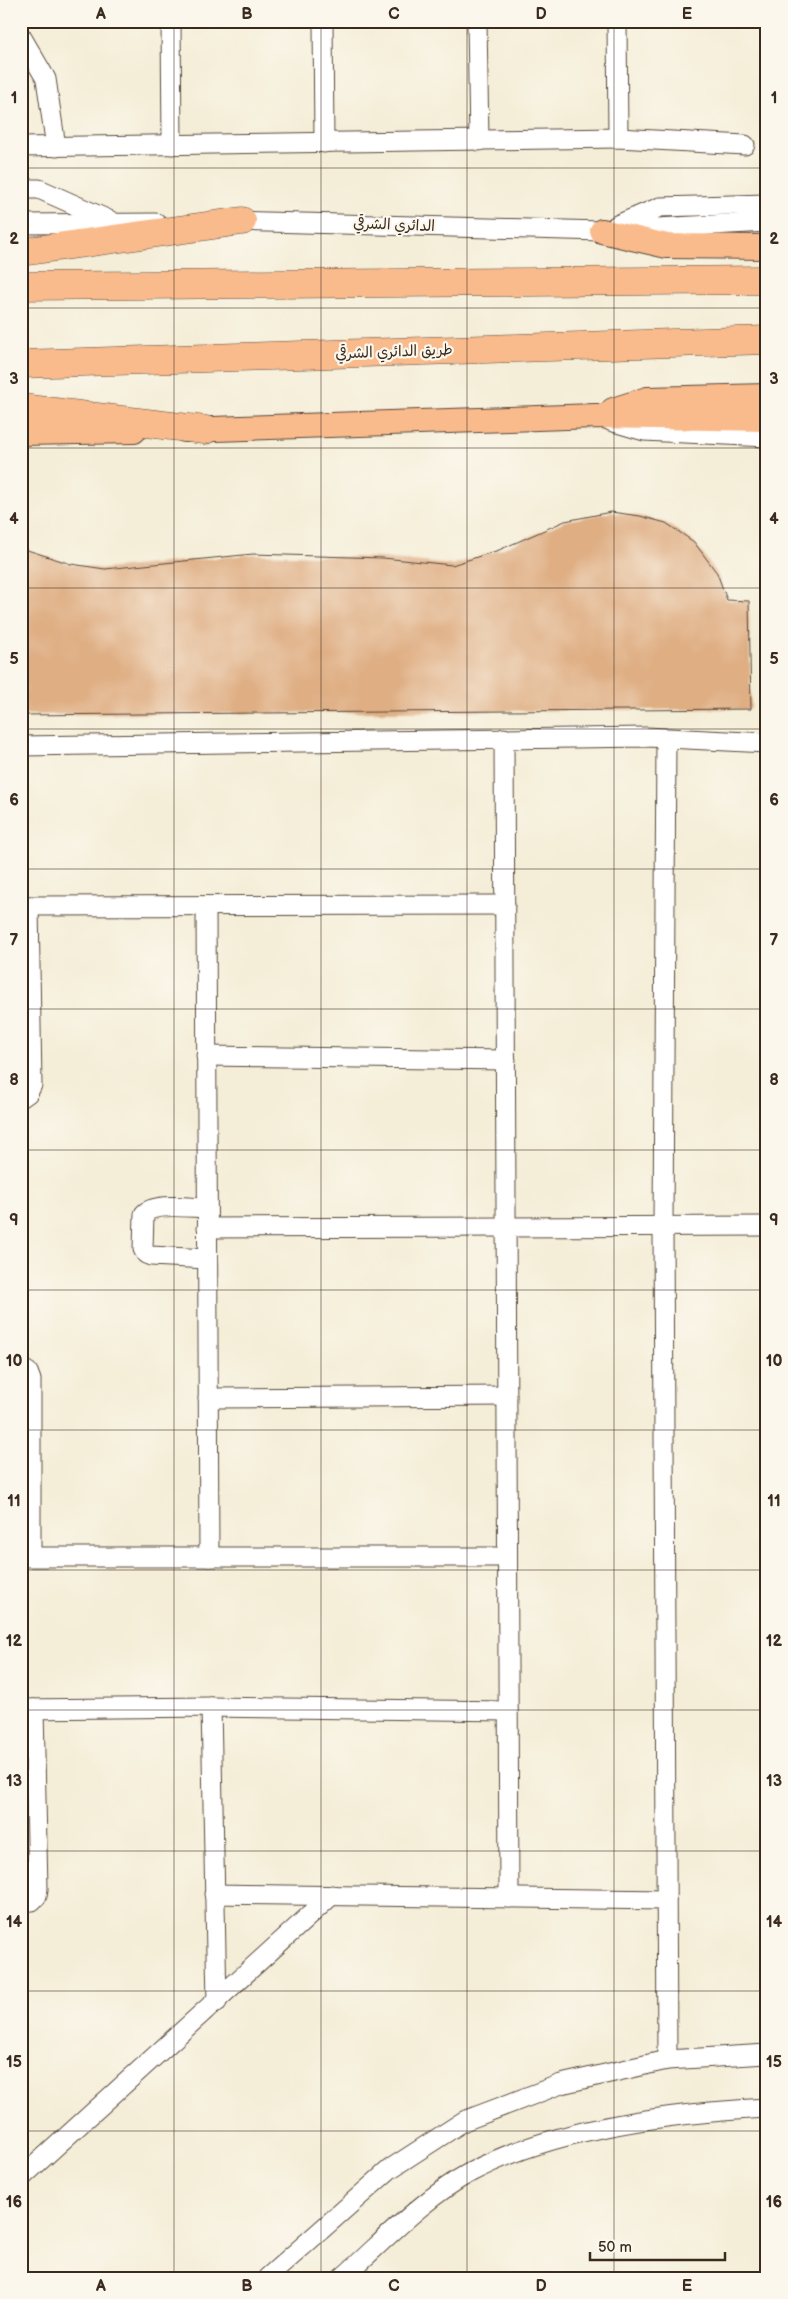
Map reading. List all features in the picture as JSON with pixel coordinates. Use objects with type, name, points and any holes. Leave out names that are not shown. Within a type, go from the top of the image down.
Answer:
[{"type":"highway","points":[[21,252],[242,221]]},
{"type":"highway","points":[[21,286],[767,280]]},
{"type":"highway","name":"طريق الدائري الشرقي","points":[[21,364],[767,340]]},
{"type":"highway","points":[[21,408],[206,430]]},
{"type":"main road","points":[[602,231],[667,246],[767,247]]},
{"type":"main road","points":[[595,416],[647,399],[767,396]]},
{"type":"main road","points":[[21,433],[206,430],[595,416],[767,419]]},
{"type":"street","points":[[323,21],[324,143]]},
{"type":"street","points":[[477,21],[478,140]]},
{"type":"street","points":[[617,21],[618,138]]},
{"type":"street","points":[[169,24],[172,145]]},
{"type":"street","points":[[21,36],[46,79],[56,146]]},
{"type":"street","points":[[21,147],[618,138],[744,145]]},
{"type":"street","points":[[21,189],[39,189],[117,223]]},
{"type":"street","points":[[602,231],[660,207],[767,204]]},
{"type":"street","name":"الدائري الشرقي","points":[[21,224],[242,221],[602,231],[767,222]]},
{"type":"street","points":[[595,416],[644,431],[767,437]]},
{"type":"street","points":[[21,746],[647,737],[767,743]]},
{"type":"street","points":[[504,738],[508,1898]]},
{"type":"street","points":[[666,739],[663,1226],[666,2060]]},
{"type":"street","points":[[21,1098],[28,1093],[32,1085],[25,906],[505,905]]},
{"type":"street","points":[[206,906],[209,1557]]},
{"type":"street","points":[[206,1056],[506,1060]]},
{"type":"street","points":[[207,1208],[157,1207],[147,1210],[144,1214],[143,1249],[151,1256],[207,1259]]},
{"type":"street","points":[[207,1228],[767,1226]]},
{"type":"street","points":[[21,1368],[28,1372],[31,1380],[26,1556],[508,1557]]},
{"type":"street","points":[[208,1398],[507,1396]]},
{"type":"street","points":[[21,1902],[32,1901],[37,1896],[38,1889],[27,1709],[211,1707],[508,1710]]},
{"type":"street","points":[[211,1707],[217,2002]]},
{"type":"street","points":[[214,1894],[666,1900]]},
{"type":"street","points":[[21,2178],[217,2002],[332,1895]]},
{"type":"street","points":[[267,2278],[390,2169],[464,2120],[561,2084],[666,2060],[767,2054]]},
{"type":"street","points":[[342,2278],[429,2201],[471,2172],[526,2148],[592,2130],[649,2118],[718,2110],[767,2108]]},
{"type":"building","points":[[611,512],[640,516],[666,523],[694,542],[717,573],[727,600],[749,601],[751,709],[21,715],[21,548],[71,564],[105,569],[253,554],[383,558],[452,565],[499,550],[565,521]]}]
